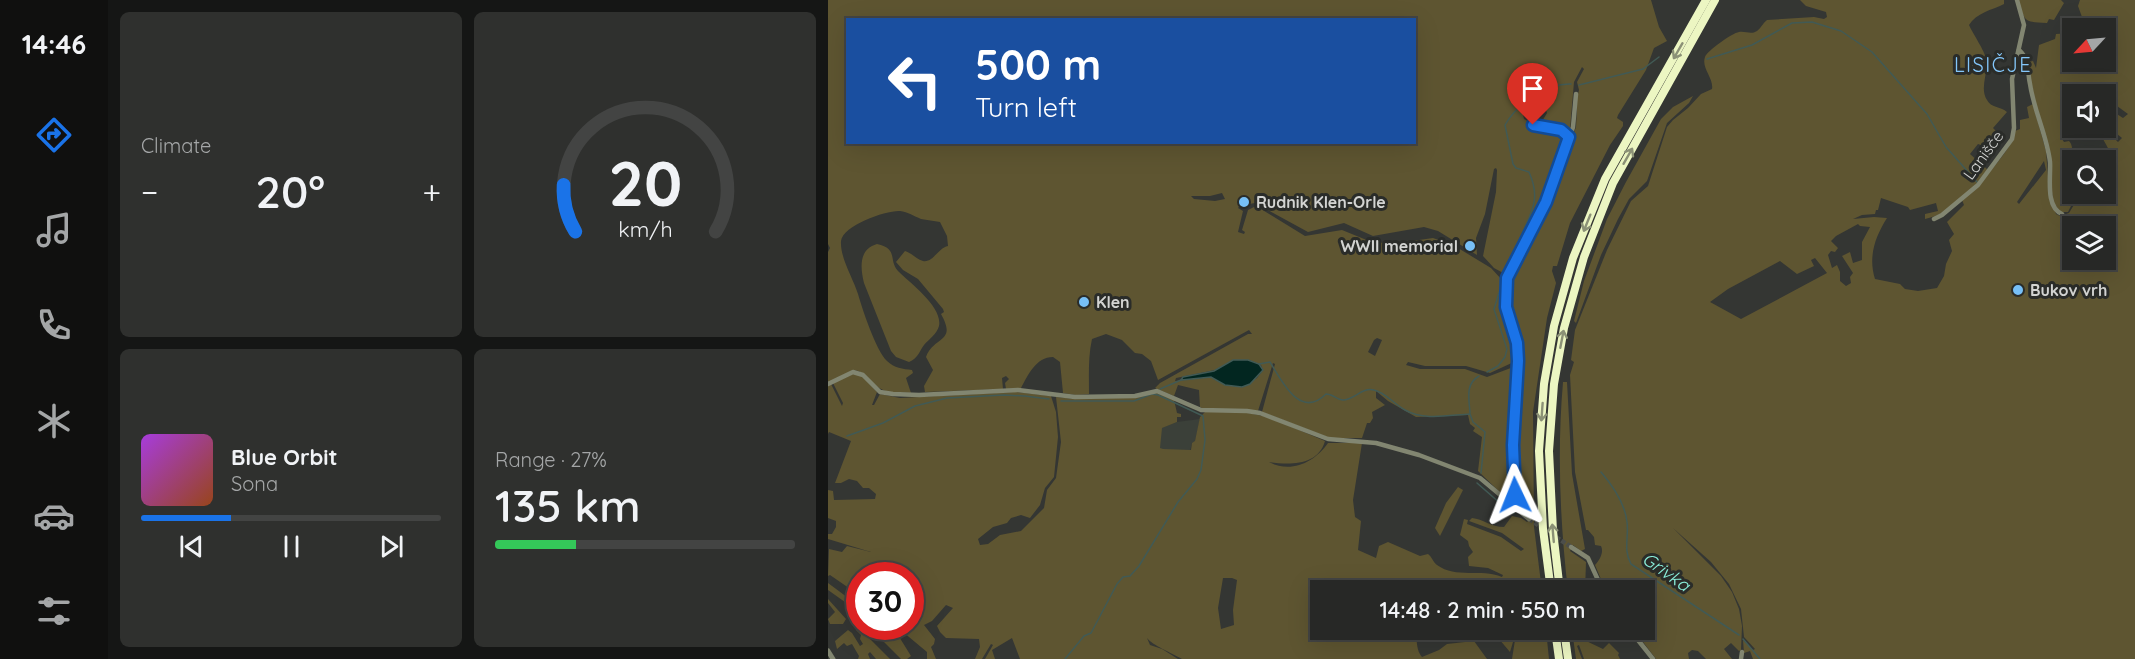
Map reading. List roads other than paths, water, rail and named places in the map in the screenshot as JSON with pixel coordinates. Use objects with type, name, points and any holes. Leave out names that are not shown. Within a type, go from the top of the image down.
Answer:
[{"type":"highway","points":[[1550,580],[1543,529],[1539,451],[1544,384],[1554,326],[1574,258],[1605,179],[1706,0]]},
{"type":"highway","points":[[1559,580],[1553,531],[1549,451],[1554,384],[1564,328],[1584,257],[1613,183],[1715,0]]},
{"type":"highway","points":[[1556,640],[1559,659]]},
{"type":"highway","points":[[1565,640],[1568,659]]},
{"type":"street","name":"Lanišče","points":[[1934,219],[1978,185],[2012,139],[2014,128],[2012,79],[2024,25],[2017,0]]},
{"type":"street","name":"Lanišče","points":[[2019,50],[2027,59],[2029,84],[2050,162],[2050,188],[2053,205],[2058,213],[2062,214]]},
{"type":"street","points":[[1513,506],[1515,495],[1513,445],[1518,361],[1517,343],[1506,307],[1507,278],[1546,202],[1573,127],[1576,94]]},
{"type":"street","points":[[1533,125],[1561,130],[1569,137]]},
{"type":"street","points":[[828,384],[853,372],[863,375],[880,392],[893,394],[919,395],[1018,390],[1075,397],[1135,396],[1158,391],[1201,410],[1260,413],[1328,439],[1376,443],[1419,455],[1480,478],[1529,519]]},
{"type":"street","points":[[1571,547],[1588,558],[1598,580]]},
{"type":"street","points":[[1638,640],[1653,659]]},
{"type":"street","points":[[828,651],[833,659]]},
{"type":"street","points":[[1741,659],[1742,652]]},
{"type":"water","points":[[1233,360],[1248,360],[1259,364],[1263,370],[1250,384],[1242,387],[1225,385],[1211,377],[1181,380],[1183,377],[1214,371]]},
{"type":"waterway","points":[[1707,59],[1752,45],[1792,23],[1812,22],[1841,31],[1872,52],[1927,114],[1946,147],[1977,182]]},
{"type":"waterway","points":[[1579,85],[1643,69],[1659,57]]},
{"type":"waterway","points":[[1506,274],[1535,199],[1529,172],[1516,168],[1513,164],[1505,125],[1524,103],[1542,91],[1571,84]]},
{"type":"waterway","points":[[1487,372],[1498,366],[1505,357],[1507,349],[1494,309],[1502,283]]},
{"type":"waterway","name":"Grivka","points":[[1259,364],[1270,362],[1293,395],[1308,403],[1317,401],[1326,394],[1341,400],[1374,390],[1412,413],[1437,416],[1470,414],[1473,422],[1485,432],[1481,473]]},
{"type":"waterway","points":[[1470,413],[1470,387],[1479,376]]},
{"type":"waterway","points":[[1160,389],[1181,380]]},
{"type":"waterway","points":[[1061,401],[1134,401],[1152,394],[1158,395],[1203,416],[1205,440],[1201,470],[1197,479],[1178,502],[1139,566],[1130,576],[1123,577],[1117,584],[1091,633],[1084,636],[1065,659]]},
{"type":"waterway","points":[[847,436],[883,423],[915,406],[947,398],[1004,395],[1049,399]]},
{"type":"waterway","name":"Grivka","points":[[1601,472],[1614,489],[1624,508],[1627,522],[1627,554],[1631,564],[1739,635]]},
{"type":"waterway","points":[[1477,483],[1514,513]]},
{"type":"waterway","name":"Grivka","points":[[1743,639],[1760,659]]},
{"type":"tunnel","points":[[1529,519],[1571,547]]},
{"type":"place","name":"Rudnik Klen-Orle","points":[[1244,202]]},
{"type":"place","name":"WWII memorial","points":[[1470,246]]},
{"type":"place","name":"Bukov vrh","points":[[2018,290]]},
{"type":"place","name":"Klen","points":[[1084,302]]},
{"type":"district","name":"LISIČJE","points":[[1993,65]]}]
